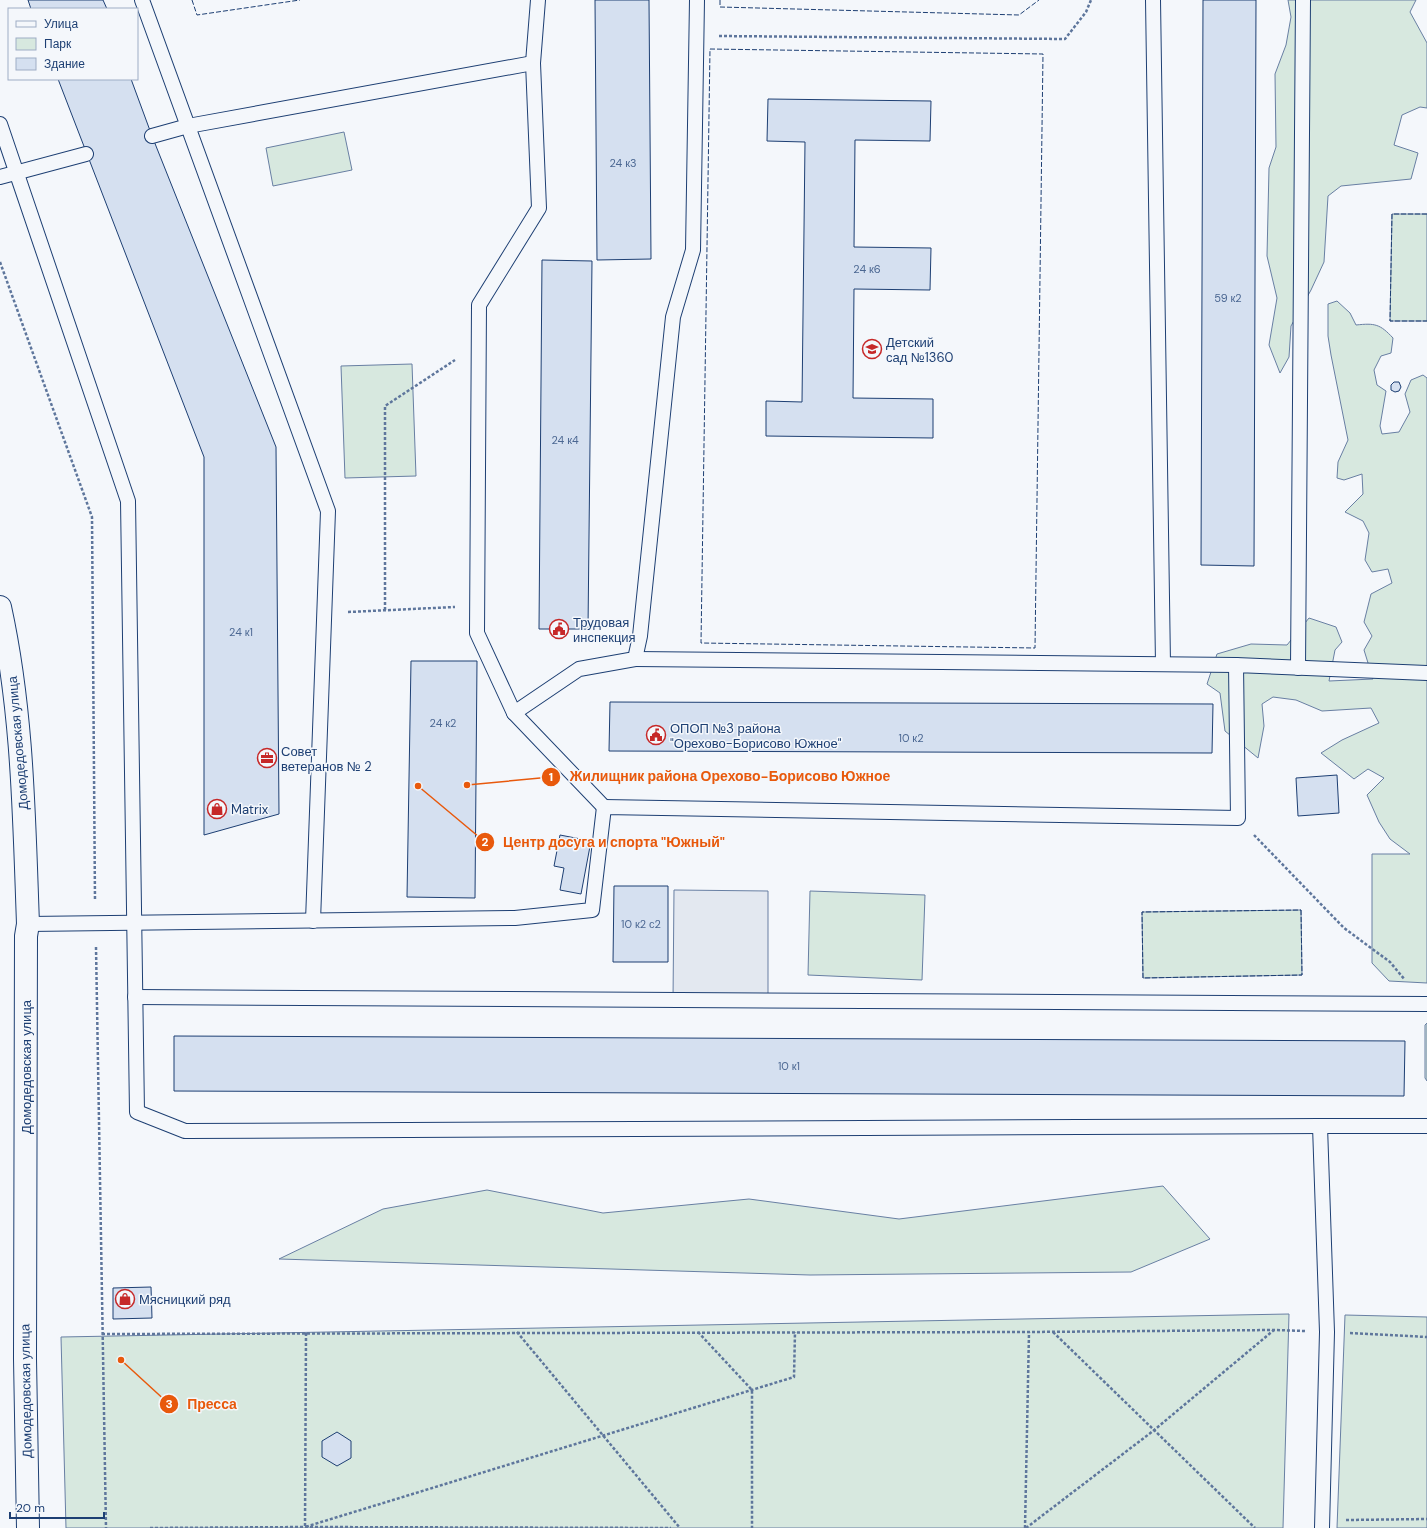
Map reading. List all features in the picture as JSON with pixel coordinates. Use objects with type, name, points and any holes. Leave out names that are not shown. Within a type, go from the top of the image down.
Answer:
[{"type":"street","name":"Домодедовская улица","points":[[0,608],[8,646],[18,715],[23,778],[28,924],[26,936],[25,1359],[28,1528]]},
{"type":"lane","points":[[142,0],[328,511],[313,921]]},
{"type":"lane","points":[[538,0],[533,63],[539,208],[479,304],[477,633],[514,713],[604,807],[1238,818],[1236,665]]},
{"type":"lane","points":[[635,659],[640,636],[673,317],[693,250],[697,0]]},
{"type":"lane","points":[[1153,0],[1163,664]]},
{"type":"lane","points":[[1298,668],[1303,0]]},
{"type":"lane","points":[[152,136],[188,126],[533,63]]},
{"type":"lane","points":[[0,124],[128,501],[133,923],[137,1112],[185,1131],[1427,1126]]},
{"type":"lane","points":[[0,177],[86,154]]},
{"type":"lane","points":[[514,713],[579,669],[635,659],[1236,665],[1427,673]]},
{"type":"lane","points":[[28,924],[515,918],[592,910],[604,807]]},
{"type":"lane","points":[[135,998],[1426,1004]]},
{"type":"lane","points":[[1320,1126],[1327,1332],[1322,1527]]},
{"type":"path","points":[[697,35],[1065,40],[1086,12],[1091,0]]},
{"type":"path","points":[[0,262],[92,517],[95,924],[106,1528]]},
{"type":"path","points":[[385,610],[385,406],[478,344]]},
{"type":"path","points":[[324,613],[477,607]]},
{"type":"path","points":[[1238,818],[1344,928],[1390,962],[1426,1004]]},
{"type":"path","points":[[102,1334],[1053,1332],[1275,1330],[1427,1337]]},
{"type":"path","points":[[1026,1528],[1153,1431],[1275,1330]]},
{"type":"path","points":[[517,1332],[680,1528]]},
{"type":"path","points":[[698,1332],[752,1390],[752,1528]]},
{"type":"path","points":[[305,1526],[794,1377],[795,1332]]},
{"type":"path","points":[[1026,1528],[1029,1332]]},
{"type":"path","points":[[1053,1332],[1153,1431],[1255,1528]]},
{"type":"path","points":[[305,1526],[306,1333]]},
{"type":"path","points":[[1322,1527],[1338,1520],[1427,1519]]},
{"type":"path","points":[[150,1528],[305,1526],[671,1528]]},
{"type":"green space","points":[[1288,0],[1416,0],[1410,12],[1427,43],[1427,108],[1420,107],[1402,115],[1394,145],[1418,153],[1411,179],[1341,186],[1328,196],[1324,262],[1311,290],[1291,326],[1289,357],[1280,373],[1269,345],[1277,298],[1267,256],[1269,168],[1276,147],[1275,74],[1286,45],[1291,17]]},
{"type":"green space","points":[[344,132],[352,170],[273,186],[266,148]]},
{"type":"green space","points":[[1392,214],[1427,214],[1427,321],[1390,321]]},
{"type":"green space","points":[[1337,301],[1350,313],[1356,325],[1368,324],[1381,327],[1393,338],[1391,353],[1381,356],[1374,370],[1377,385],[1386,391],[1380,426],[1382,434],[1399,432],[1410,412],[1405,394],[1411,380],[1423,375],[1427,378],[1427,983],[1389,981],[1372,963],[1372,854],[1410,854],[1390,839],[1379,822],[1367,795],[1384,778],[1368,769],[1354,779],[1321,753],[1342,740],[1379,723],[1371,708],[1322,711],[1296,700],[1273,697],[1262,704],[1264,726],[1258,758],[1225,731],[1220,693],[1207,684],[1217,654],[1251,644],[1287,645],[1309,618],[1336,627],[1342,642],[1335,650],[1329,681],[1373,679],[1364,650],[1372,636],[1364,622],[1371,594],[1392,583],[1388,569],[1372,572],[1365,560],[1369,533],[1363,521],[1345,512],[1363,494],[1362,474],[1344,480],[1337,478],[1338,462],[1348,440],[1328,336],[1328,304]]},
{"type":"green space","points":[[412,364],[416,476],[345,478],[341,366]]},
{"type":"green space","points":[[810,891],[925,895],[922,980],[808,975]]},
{"type":"green space","points":[[1301,910],[1302,975],[1143,978],[1142,912]]},
{"type":"green space","points":[[1427,1023],[1427,1081],[1425,1078],[1425,1025]]},
{"type":"green space","points":[[1163,1186],[1210,1239],[1131,1272],[810,1275],[279,1259],[383,1209],[487,1190],[603,1213],[749,1199],[899,1219]]},
{"type":"green space","points":[[1289,1314],[1283,1528],[66,1528],[61,1337]]},
{"type":"green space","points":[[1345,1315],[1427,1317],[1427,1528],[1337,1528]]},
{"type":"shaded area","points":[[674,890],[768,891],[768,1001],[673,1000]]},
{"type":"building","points":[[28,0],[103,0],[107,8],[31,8]]},
{"type":"building","points":[[595,0],[649,0],[651,259],[597,260]]},
{"type":"building","points":[[1203,0],[1256,0],[1254,566],[1201,565]]},
{"type":"building","points":[[58,80],[131,80],[152,136],[276,447],[279,814],[204,835],[204,457]]},
{"type":"building","points":[[768,99],[931,101],[930,141],[855,140],[854,247],[931,248],[930,290],[854,289],[853,398],[933,399],[933,438],[766,436],[766,401],[802,402],[805,142],[767,141]]},
{"type":"building","points":[[542,260],[592,261],[588,629],[539,629]]},
{"type":"building","points":[[1394,382],[1399,382],[1401,387],[1399,391],[1395,392],[1391,390],[1391,385]]},
{"type":"building","points":[[411,661],[477,661],[475,898],[407,897]]},
{"type":"building","points":[[610,702],[1213,704],[1212,753],[609,751]]},
{"type":"building","points":[[1337,775],[1339,813],[1298,816],[1296,778]]},
{"type":"building","points":[[560,835],[591,841],[581,894],[560,890],[564,868],[554,866]]},
{"type":"building","points":[[614,886],[668,886],[668,962],[613,962]]},
{"type":"building","points":[[174,1036],[1405,1041],[1404,1096],[174,1091]]},
{"type":"building","points":[[151,1287],[152,1318],[113,1319],[113,1288]]},
{"type":"building","points":[[337,1432],[351,1441],[351,1458],[337,1466],[322,1457],[322,1441]]},
{"type":"fence","points":[[192,0],[197,15],[300,0]]},
{"type":"fence","points":[[720,0],[720,7],[1019,15],[1039,0]]},
{"type":"fence","points":[[710,49],[1043,54],[1035,648],[701,643],[710,49]]},
{"type":"fence","points":[[1427,214],[1392,214],[1390,321],[1427,321]]},
{"type":"fence","points":[[1301,910],[1302,975],[1143,978],[1142,912],[1301,910]]},
{"type":"place","name":"Детский сад №1360","points":[[872,349]]},
{"type":"place","name":"Трудовая инспекция","points":[[559,629]]},
{"type":"place","name":"ОПОП №3 района \"Орехово-Борисово Южное\"","points":[[656,735]]},
{"type":"place","name":"Совет ветеранов № 2","points":[[267,758]]},
{"type":"place","name":"Жилищник района Орехово-Борисово Южное","points":[[467,785]]},
{"type":"place","name":"Центр досуга и спорта \"Южный\"","points":[[418,786]]},
{"type":"place","name":"Matrix","points":[[217,809]]},
{"type":"place","name":"Мясницкий ряд","points":[[125,1299]]},
{"type":"place","name":"Пресса","points":[[121,1360]]}]
